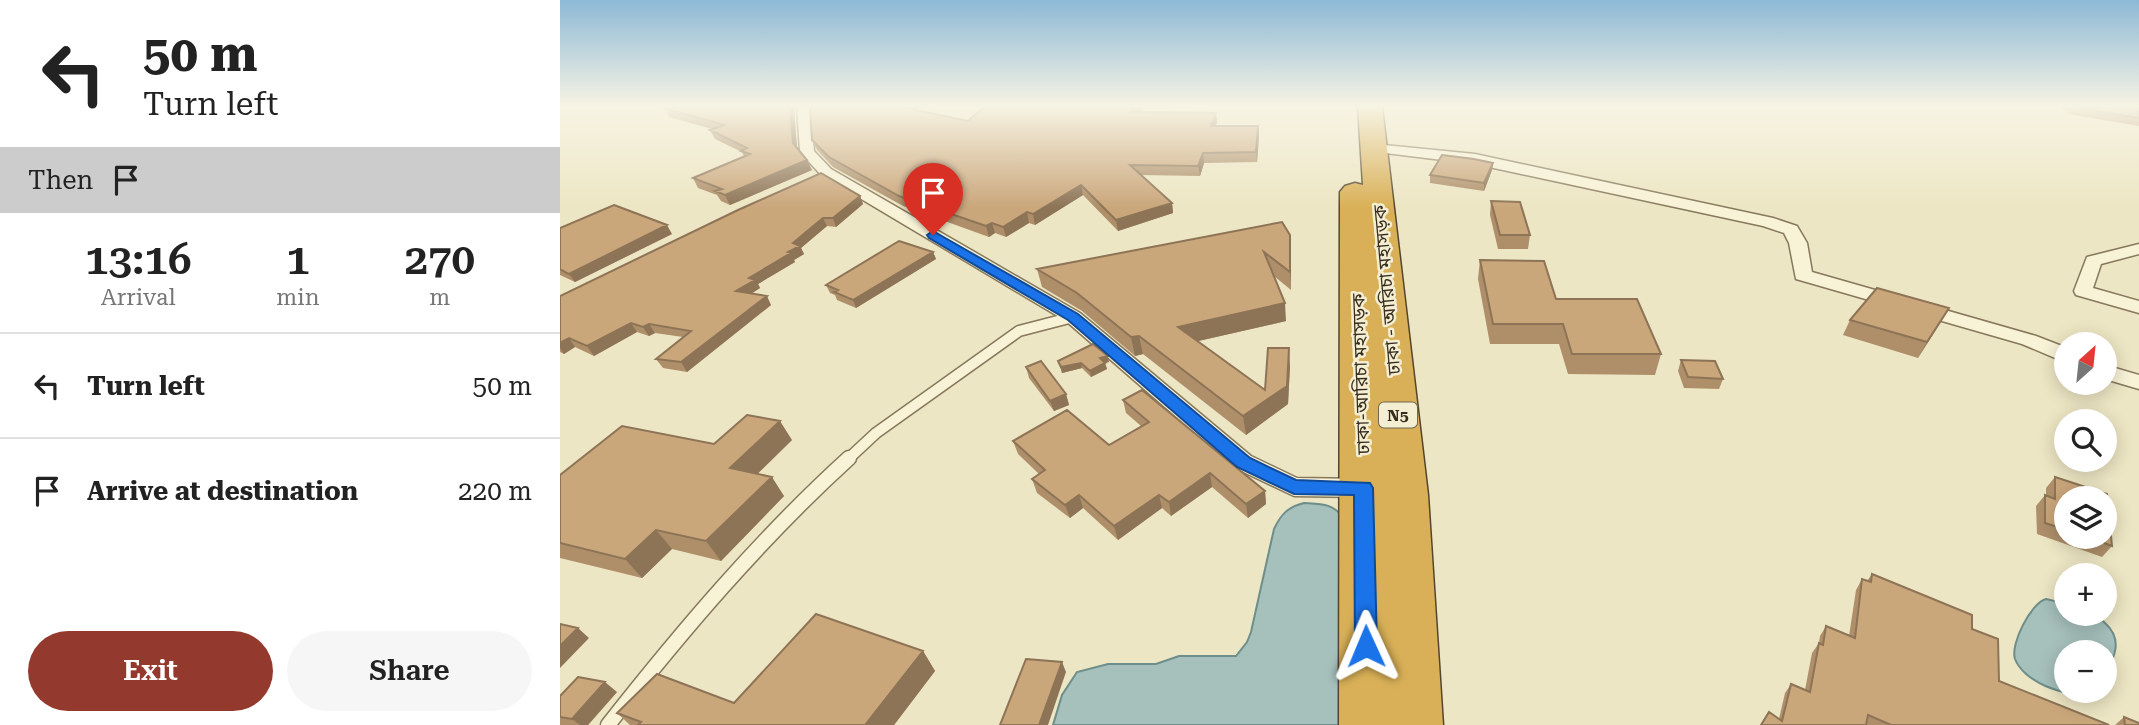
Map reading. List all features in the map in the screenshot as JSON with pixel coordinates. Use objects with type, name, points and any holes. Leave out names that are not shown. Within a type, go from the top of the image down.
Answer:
[{"type":"highway","name":"ঢাকা-আরিচা মহাসড়ক","points":[[1352,141],[1364,488],[1368,725]]},
{"type":"highway","name":"ঢাকা - আরিচা মহাসড়ক","points":[[1373,141],[1405,495],[1413,725]]},
{"type":"street","points":[[806,141],[807,152],[820,174],[1073,317],[1244,463],[1294,487],[1364,488]]},
{"type":"street","points":[[1374,148],[1475,159],[1767,222],[1791,230],[1798,243],[1803,275],[2029,340],[2054,351]]},
{"type":"street","points":[[2139,249],[2093,261],[2083,291],[2139,307]]},
{"type":"street","points":[[2118,376],[2139,382]]},
{"type":"lane","points":[[608,725],[673,643],[803,500],[876,433],[1019,331],[1073,317]]},
{"type":"water","points":[[1304,503],[1331,507],[1343,518],[1344,725],[1053,725],[1062,695],[1077,672],[1108,664],[1156,664],[1179,656],[1236,656],[1251,632],[1274,529],[1286,512]]},
{"type":"water","points":[[2046,599],[2054,601],[2054,626],[2108,626],[2115,640],[2054,640],[2054,689],[2036,681],[2015,659],[2019,634],[2028,616]]},
{"type":"building","points":[[732,141],[793,141],[807,160],[725,195],[715,191],[722,189],[693,178],[750,154],[741,151],[747,148]]},
{"type":"building","points":[[813,141],[1257,141],[1256,152],[1203,153],[1198,166],[1130,165],[1172,203],[1116,220],[1081,185],[1033,214],[1027,212],[1003,227],[992,223],[986,226],[899,196],[829,157]]},
{"type":"building","points":[[1442,155],[1493,163],[1484,183],[1430,175]]},
{"type":"building","points":[[821,173],[860,196],[833,218],[823,218],[793,243],[800,246],[788,252],[791,253],[749,278],[755,280],[736,291],[767,296],[681,362],[656,359],[691,331],[649,324],[643,327],[631,323],[587,346],[569,338],[560,343],[560,296]]},
{"type":"building","points":[[1491,201],[1520,202],[1530,235],[1500,235]]},
{"type":"building","points":[[614,205],[667,225],[569,274],[560,269],[560,228]]},
{"type":"building","points":[[1282,222],[1290,235],[1290,272],[1264,252],[1285,303],[1178,327],[1265,390],[1268,348],[1289,348],[1287,386],[1243,416],[1139,336],[1131,337],[1077,293],[1037,269]]},
{"type":"building","points":[[899,241],[933,252],[853,300],[834,292],[838,290],[826,285]]},
{"type":"building","points":[[1480,260],[1544,261],[1556,299],[1637,299],[1661,354],[1572,354],[1563,324],[1493,324]]},
{"type":"building","points":[[1877,288],[1949,308],[1927,342],[1850,320]]},
{"type":"building","points":[[1093,344],[1108,356],[1100,358],[1105,363],[1090,371],[1081,363],[1061,367],[1058,361]]},
{"type":"building","points":[[1681,360],[1715,361],[1723,379],[1688,377]]},
{"type":"building","points":[[1041,361],[1066,394],[1050,401],[1026,367]]},
{"type":"building","points":[[1142,390],[1265,491],[1246,504],[1210,473],[1169,502],[1159,495],[1114,526],[1079,495],[1065,505],[1032,479],[1045,470],[1013,441],[1067,410],[1109,445],[1149,422],[1123,400]]},
{"type":"building","points":[[747,415],[780,421],[730,468],[772,477],[706,541],[656,530],[625,559],[560,543],[560,475],[622,426],[714,444]]},
{"type":"building","points":[[2055,477],[2083,486],[2055,486]]},
{"type":"building","points":[[2045,495],[2054,499],[2054,526],[2045,523]]},
{"type":"building","points":[[1872,574],[1972,615],[1972,629],[1998,639],[1999,681],[2109,725],[1891,725],[1868,715],[1866,725],[1761,725],[1769,712],[1782,721],[1791,684],[1810,692],[1819,643],[1823,645],[1826,626],[1855,638],[1862,579],[1871,582]]},
{"type":"building","points":[[816,614],[923,651],[865,725],[638,725],[641,722],[617,713],[657,674],[734,703]]},
{"type":"building","points":[[560,624],[578,628],[560,646]]},
{"type":"building","points":[[1026,659],[1062,662],[1039,725],[1000,725]]},
{"type":"building","points":[[578,677],[605,682],[572,719],[560,717],[560,696]]},
{"type":"building","points":[[2124,717],[2139,723],[2139,725],[2125,725]]},
{"type":"route","points":[[933,235],[1073,317],[1244,463],[1294,487],[1364,488],[1366,646]]}]
